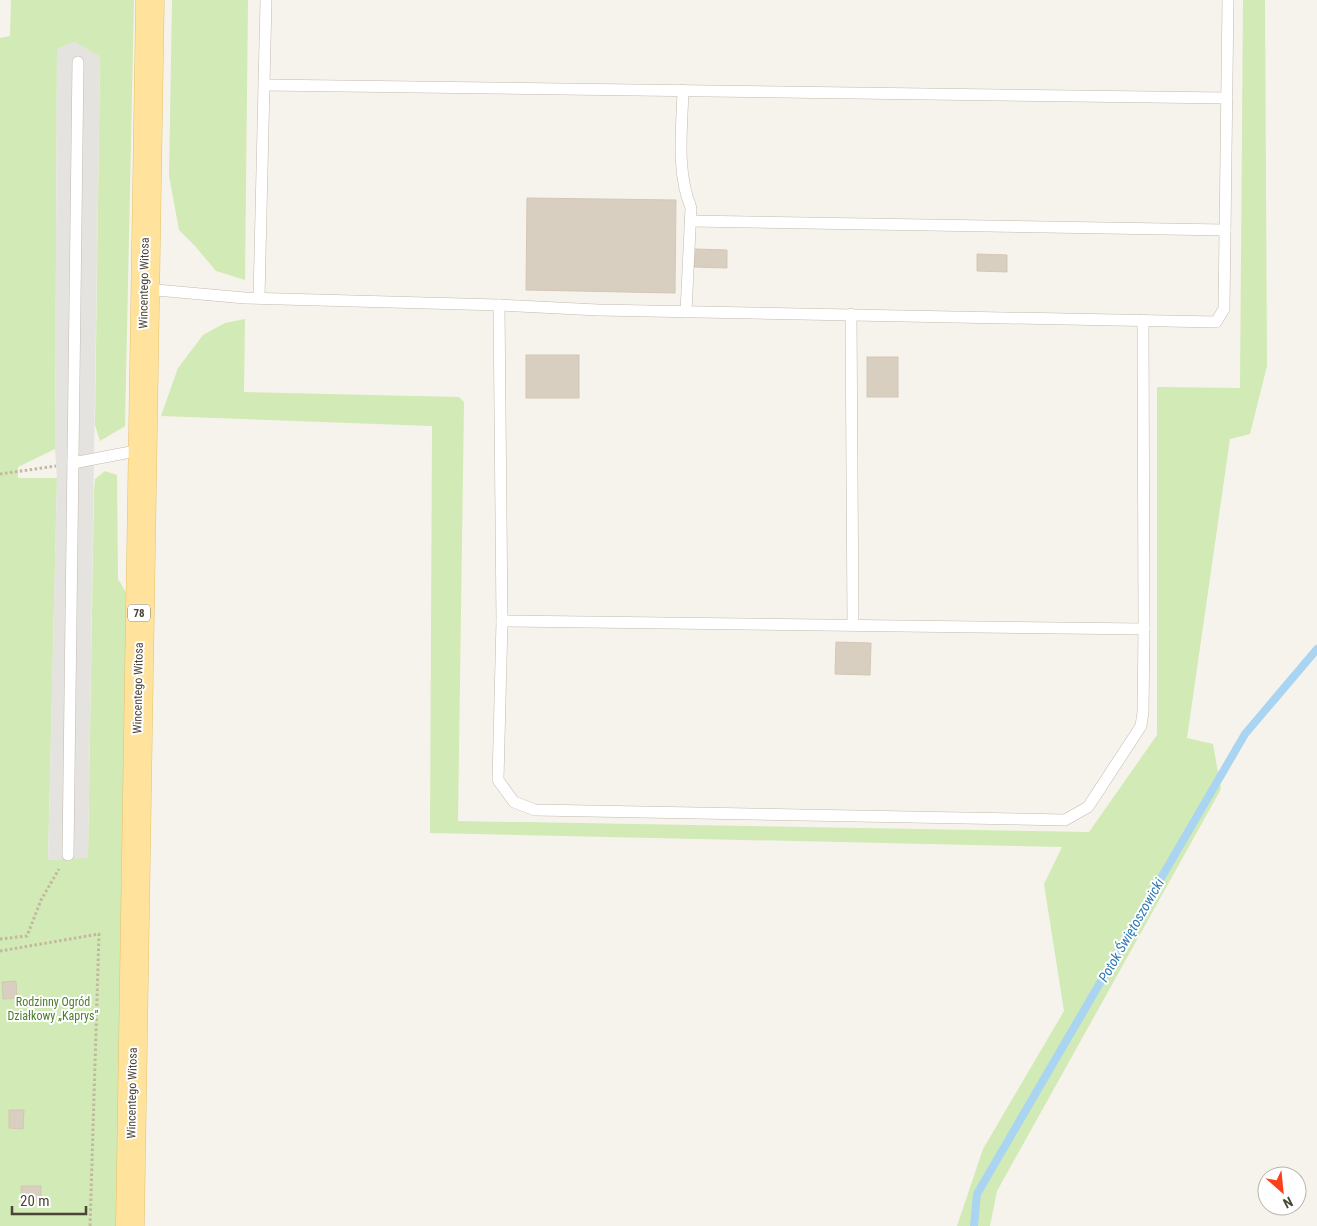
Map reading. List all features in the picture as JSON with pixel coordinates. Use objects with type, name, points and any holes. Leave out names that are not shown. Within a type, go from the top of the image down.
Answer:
[{"type":"main road","name":"Wincentego Witosa","points":[[130,1226],[141,450],[150,0]]},
{"type":"lane","points":[[259,298],[266,0]]},
{"type":"lane","points":[[144,289],[259,298],[598,310],[1216,322],[1224,309],[1228,0]]},
{"type":"lane","points":[[68,855],[78,62]]},
{"type":"lane","points":[[265,85],[1227,98]]},
{"type":"lane","points":[[683,90],[682,169],[686,195],[691,208],[686,312]]},
{"type":"lane","points":[[691,221],[1225,230]]},
{"type":"lane","points":[[499,305],[502,621],[498,780],[514,802],[535,810],[1065,820],[1088,807],[1141,726],[1143,712],[1143,320]]},
{"type":"lane","points":[[851,314],[853,625]]},
{"type":"lane","points":[[74,463],[141,450]]},
{"type":"lane","points":[[502,621],[1144,629]]},
{"type":"path","points":[[0,474],[74,463]]},
{"type":"path","points":[[0,939],[27,936],[41,900],[68,855]]},
{"type":"path","points":[[0,951],[99,934],[90,1226]]},
{"type":"green space","name":"Rodzinny Ogród Działkowy „Kaprys”","points":[[11,0],[134,0],[125,426],[100,441],[95,425],[100,57],[75,42],[57,49],[55,449],[18,467],[18,478],[57,478],[48,860],[88,857],[94,490],[95,479],[105,471],[117,475],[118,579],[127,594],[117,1226],[0,1226],[0,38],[10,36]]},
{"type":"green space","points":[[172,0],[248,0],[245,280],[216,271],[179,230],[169,176]]},
{"type":"green space","points":[[1243,0],[1265,0],[1267,366],[1250,434],[1230,439],[1187,738],[1213,744],[1221,789],[997,1191],[990,1226],[957,1226],[983,1149],[1064,1011],[1044,884],[1062,847],[430,833],[432,426],[161,416],[178,368],[203,335],[225,323],[245,319],[244,392],[459,397],[464,402],[458,821],[1089,832],[1157,735],[1157,387],[1240,388]]},
{"type":"shaded area","points":[[75,42],[100,57],[88,858],[48,860],[57,478],[55,449],[57,49]]},
{"type":"building","points":[[527,198],[676,200],[675,293],[526,290]]},
{"type":"building","points":[[694,249],[727,250],[727,268],[694,267]]},
{"type":"building","points":[[977,254],[1007,255],[1007,272],[977,271]]},
{"type":"building","points":[[526,355],[579,355],[579,398],[526,398]]},
{"type":"building","points":[[867,357],[898,357],[898,397],[867,397]]},
{"type":"building","points":[[836,642],[871,643],[870,675],[835,674]]},
{"type":"building","points":[[16,981],[17,998],[3,999],[2,982]]},
{"type":"building","points":[[9,1110],[24,1110],[23,1129],[9,1128]]},
{"type":"building","points":[[21,1186],[41,1186],[41,1201],[21,1201]]},
{"type":"waterway","name":"Potok Świętoszowicki","points":[[974,1226],[977,1194],[1245,734],[1317,649]]}]
